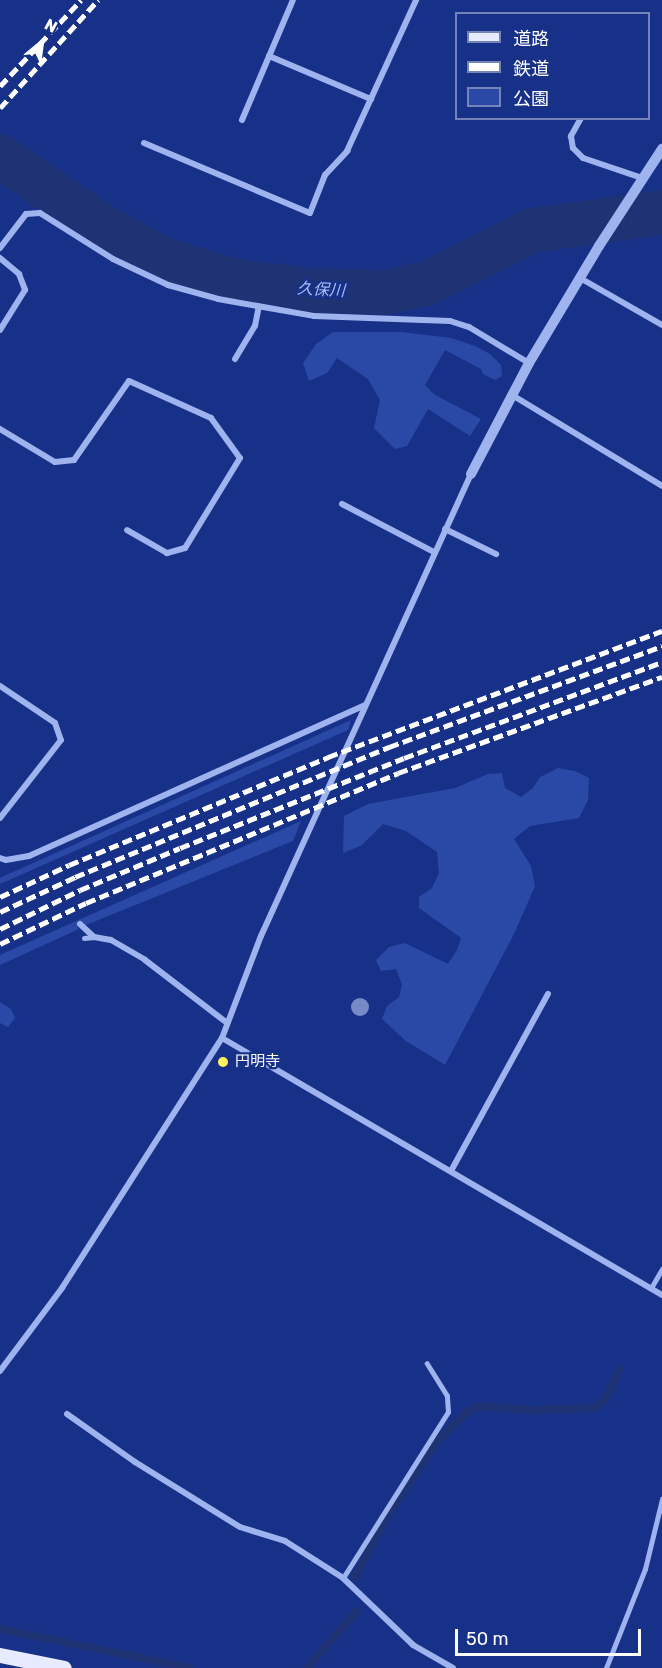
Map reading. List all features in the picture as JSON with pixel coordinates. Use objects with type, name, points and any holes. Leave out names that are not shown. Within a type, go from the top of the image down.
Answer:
[{"type":"main road","points":[[0,1655],[64,1668]]},
{"type":"street","points":[[242,120],[293,0]]},
{"type":"street","points":[[144,144],[310,213],[325,176],[347,151],[416,0]]},
{"type":"street","points":[[269,56],[371,99]]},
{"type":"street","points":[[580,120],[571,135],[573,148],[583,158],[642,177]]},
{"type":"street","points":[[0,1371],[62,1288],[222,1038],[261,936],[471,474],[529,363],[599,246],[662,149]]},
{"type":"street","points":[[0,248],[26,214],[40,213],[113,259],[168,285],[218,299],[314,316],[450,321],[469,327],[529,363]]},
{"type":"street","points":[[0,258],[19,274],[25,290],[0,330]]},
{"type":"street","points":[[580,278],[662,325]]},
{"type":"street","points":[[235,359],[255,326],[259,306]]},
{"type":"street","points":[[0,429],[55,462],[74,460],[129,381],[212,418],[240,458],[185,548],[167,553],[127,530]]},
{"type":"street","points":[[512,395],[662,486]]},
{"type":"street","points":[[342,504],[434,552]]},
{"type":"street","points":[[445,529],[496,554]]},
{"type":"street","points":[[0,686],[55,723],[61,740],[0,818]]},
{"type":"street","points":[[0,858],[6,860],[29,856],[366,705]]},
{"type":"street","points":[[80,924],[94,937],[111,940],[145,960],[227,1023]]},
{"type":"street","points":[[451,1171],[548,994]]},
{"type":"street","points":[[222,1038],[662,1295]]},
{"type":"street","points":[[66,1414],[135,1462],[240,1527],[285,1541],[343,1578],[413,1645],[453,1668]]},
{"type":"lane","points":[[84,938],[94,937]]},
{"type":"lane","points":[[651,1288],[662,1269]]},
{"type":"lane","points":[[343,1578],[448,1412],[447,1396],[427,1364]]},
{"type":"lane","points":[[606,1668],[645,1569],[662,1499]]},
{"type":"green space","points":[[333,332],[401,332],[451,338],[490,354],[501,365],[502,376],[495,380],[483,374],[481,369],[445,350],[425,385],[435,395],[481,419],[470,436],[428,409],[407,446],[395,449],[374,428],[380,400],[368,379],[337,358],[327,373],[309,381],[303,363],[316,344]]},
{"type":"green space","points":[[351,720],[348,730],[0,884],[0,878]]},
{"type":"green space","points":[[558,768],[575,771],[589,778],[588,800],[579,818],[530,826],[514,839],[531,866],[535,886],[514,934],[445,1065],[406,1041],[382,1019],[387,1006],[399,997],[402,985],[396,969],[381,971],[376,960],[389,947],[405,943],[448,964],[457,950],[461,938],[419,908],[419,897],[432,888],[439,873],[437,852],[406,831],[383,824],[362,845],[343,853],[344,816],[368,804],[455,788],[488,774],[502,773],[505,788],[521,797],[533,788],[540,777]]},
{"type":"green space","points":[[301,821],[293,841],[86,925],[83,922],[77,926],[79,929],[0,965],[0,955]]},
{"type":"green space","points":[[0,1002],[11,1009],[15,1018],[8,1027],[0,1023]]},
{"type":"waterway","name":"久保川","points":[[0,156],[99,224],[165,260],[232,280],[307,290],[385,292],[429,282],[531,230],[662,212]]},
{"type":"waterway","points":[[355,1577],[386,1519],[437,1442],[474,1407],[534,1410],[595,1408],[606,1398],[619,1370]]},
{"type":"waterway","points":[[307,1668],[356,1612]]},
{"type":"waterway","points":[[0,1629],[190,1668]]},
{"type":"railway","points":[[0,86],[81,0]]},
{"type":"railway","points":[[0,108],[98,0]]},
{"type":"railway","points":[[0,897],[69,865],[328,757],[662,631]]},
{"type":"railway","points":[[0,912],[75,877],[389,747],[662,646]]},
{"type":"railway","points":[[0,929],[80,890],[180,848],[404,758],[662,662]]},
{"type":"railway","points":[[0,944],[86,903],[398,773],[662,677]]},
{"type":"place","name":"円明寺","points":[[223,1062]]}]
